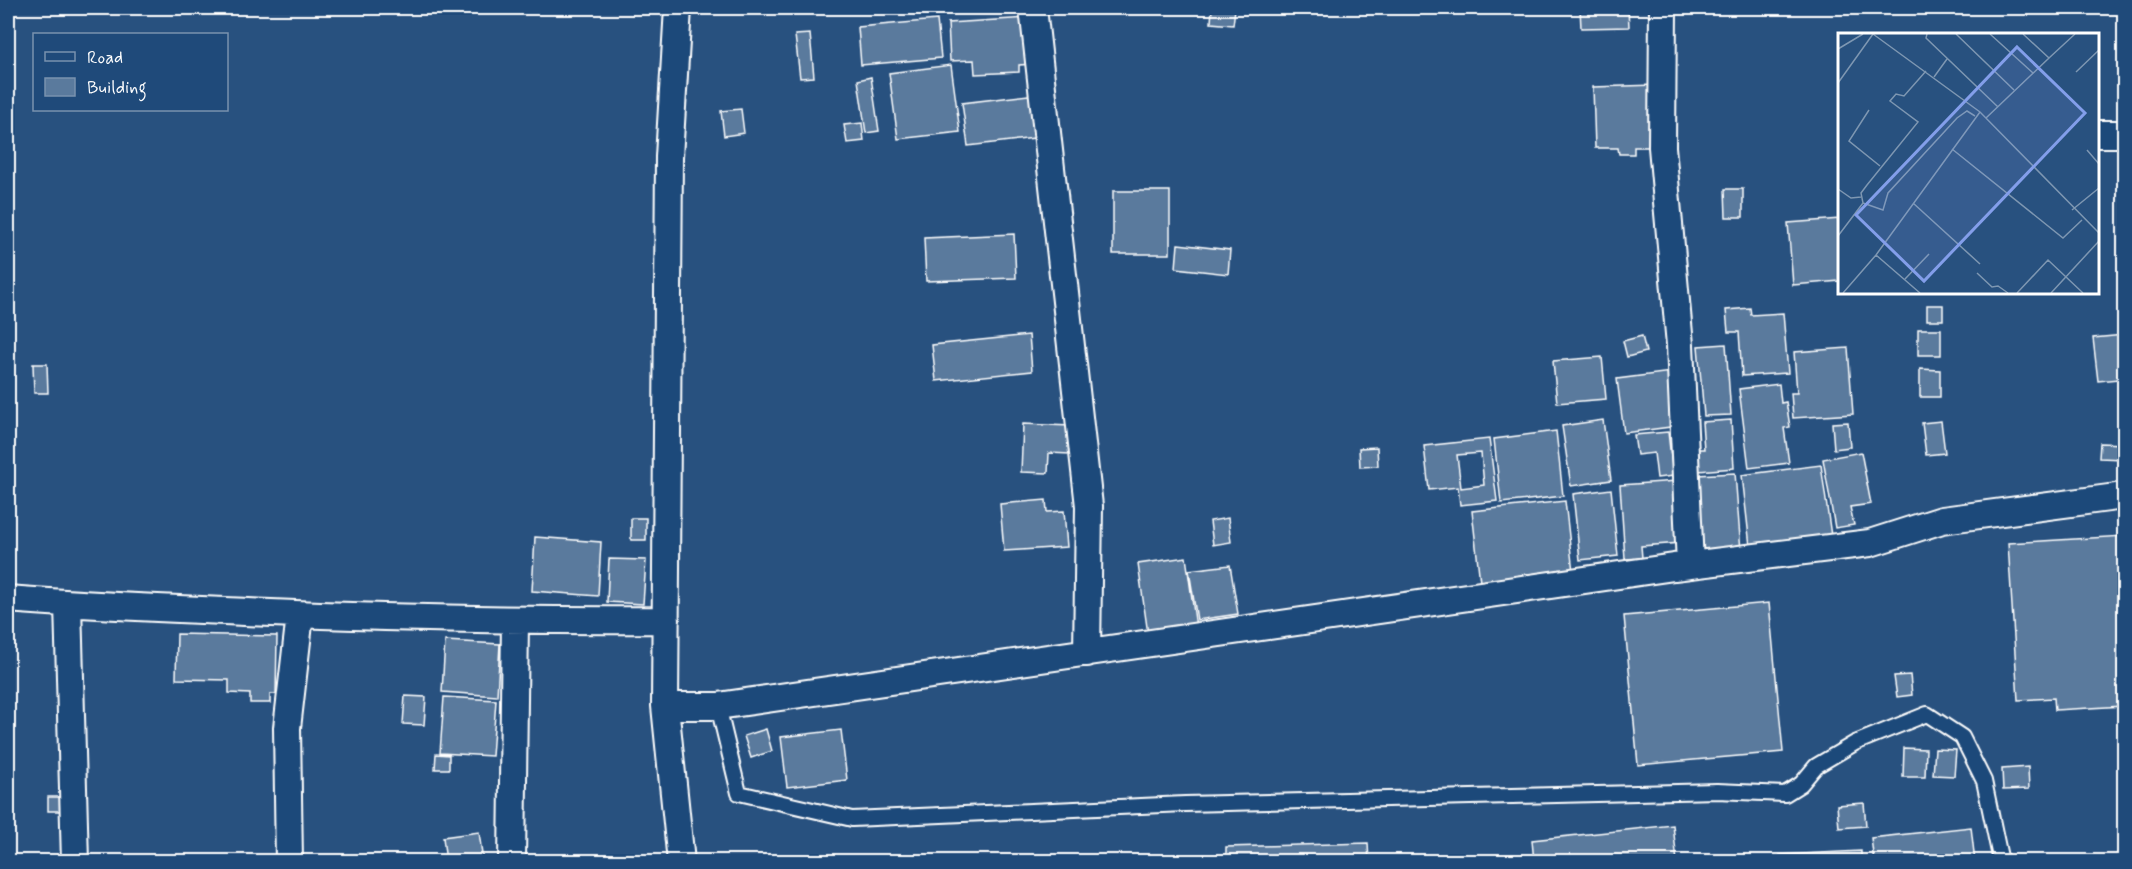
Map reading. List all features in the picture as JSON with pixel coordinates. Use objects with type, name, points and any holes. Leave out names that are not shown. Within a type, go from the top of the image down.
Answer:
[{"type":"street","points":[[678,8],[669,156],[665,706],[681,861]]},
{"type":"street","points":[[1033,8],[1089,506],[1087,653]]},
{"type":"street","points":[[1663,8],[1662,147],[1680,345],[1690,565]]},
{"type":"street","points":[[2099,134],[2124,134]]},
{"type":"street","points":[[665,706],[718,706],[1690,565],[1870,543],[1942,520],[2124,496]]},
{"type":"street","points":[[8,599],[300,615],[515,621],[666,620]]},
{"type":"street","points":[[68,604],[75,861]]},
{"type":"street","points":[[289,861],[287,728],[300,615]]},
{"type":"street","points":[[512,861],[515,621]]},
{"type":"lane","points":[[718,706],[739,793],[852,819],[1185,804],[1717,791],[1785,794],[1801,784],[1816,766],[1855,743],[1927,714],[1962,737],[1984,781],[2001,861]]},
{"type":"building","points":[[1212,8],[1235,9],[1233,25],[1211,23]]},
{"type":"building","points":[[1580,8],[1628,8],[1629,27],[1581,28]]},
{"type":"building","points":[[1030,18],[1033,64],[1019,65],[1019,72],[975,74],[974,60],[950,61],[948,23]]},
{"type":"building","points":[[937,20],[941,58],[861,65],[858,27]]},
{"type":"building","points":[[810,34],[814,77],[800,78],[795,35]]},
{"type":"building","points":[[951,65],[960,132],[898,139],[889,73]]},
{"type":"building","points":[[871,77],[879,131],[866,133],[858,80]]},
{"type":"building","points":[[1656,85],[1652,147],[1634,147],[1634,154],[1619,154],[1618,148],[1595,148],[1593,87]]},
{"type":"building","points":[[1037,94],[1043,137],[968,146],[962,103]]},
{"type":"building","points":[[741,109],[744,133],[724,136],[721,111]]},
{"type":"building","points":[[862,123],[864,141],[847,143],[844,125]]},
{"type":"building","points":[[1725,189],[1743,189],[1743,217],[1726,217]]},
{"type":"building","points":[[1113,191],[1170,191],[1170,254],[1113,254]]},
{"type":"building","points":[[1838,219],[1838,281],[1793,285],[1788,223]]},
{"type":"building","points":[[1014,234],[1016,278],[926,281],[924,238]]},
{"type":"building","points":[[1178,244],[1230,250],[1228,274],[1176,268]]},
{"type":"building","points":[[1927,305],[1943,305],[1943,320],[1927,320]]},
{"type":"building","points":[[1750,308],[1751,315],[1783,313],[1788,373],[1742,376],[1739,332],[1728,332],[1726,310]]},
{"type":"building","points":[[1918,329],[1941,329],[1941,355],[1918,355]]},
{"type":"building","points":[[1029,335],[1032,371],[936,381],[932,345]]},
{"type":"building","points":[[2124,335],[2124,389],[2119,389],[2118,379],[2098,381],[2093,338]]},
{"type":"building","points":[[1642,336],[1646,352],[1627,357],[1623,341]]},
{"type":"building","points":[[1726,344],[1731,415],[1704,416],[1698,346]]},
{"type":"building","points":[[1848,348],[1853,414],[1793,418],[1791,393],[1797,393],[1794,352]]},
{"type":"building","points":[[1602,357],[1606,399],[1557,403],[1553,361]]},
{"type":"building","points":[[33,364],[47,364],[48,393],[34,393]]},
{"type":"building","points":[[1920,369],[1940,370],[1940,397],[1920,397]]},
{"type":"building","points":[[1671,372],[1678,426],[1624,433],[1617,379]]},
{"type":"building","points":[[1779,384],[1781,403],[1786,402],[1790,427],[1784,428],[1789,463],[1749,468],[1739,389]]},
{"type":"building","points":[[1603,420],[1611,480],[1571,486],[1562,426]]},
{"type":"building","points":[[1731,420],[1734,468],[1698,471],[1696,449],[1704,449],[1702,422]]},
{"type":"building","points":[[1941,421],[1945,453],[1926,455],[1922,423]]},
{"type":"building","points":[[1848,422],[1850,447],[1834,449],[1832,423]]},
{"type":"building","points":[[1023,424],[1071,426],[1070,454],[1049,453],[1048,473],[1021,472]]},
{"type":"building","points":[[1556,431],[1563,496],[1501,503],[1494,439]]},
{"type":"building","points":[[1668,432],[1673,476],[1657,478],[1654,453],[1637,455],[1634,435]]},
{"type":"building","points":[[1489,439],[1497,501],[1460,505],[1458,487],[1429,490],[1424,446]],"holes":[[[1481,453],[1484,485],[1461,488],[1457,455]]]},
{"type":"building","points":[[2100,443],[2124,444],[2124,459],[2099,458]]},
{"type":"building","points":[[1377,447],[1378,466],[1360,467],[1359,448]]},
{"type":"building","points":[[1861,452],[1871,504],[1850,507],[1854,525],[1835,528],[1823,459]]},
{"type":"building","points":[[1821,465],[1831,536],[1750,546],[1742,475]]},
{"type":"building","points":[[1735,473],[1741,551],[1703,554],[1697,475]]},
{"type":"building","points":[[1677,481],[1681,543],[1641,546],[1642,558],[1625,559],[1620,485]]},
{"type":"building","points":[[1611,489],[1618,556],[1580,560],[1573,494]]},
{"type":"building","points":[[1046,500],[1047,512],[1064,511],[1067,547],[1004,551],[1000,504]]},
{"type":"building","points":[[1565,501],[1573,572],[1480,582],[1472,511]]},
{"type":"building","points":[[631,518],[646,518],[646,540],[631,540]]},
{"type":"building","points":[[1228,518],[1231,542],[1213,545],[1210,521]]},
{"type":"building","points":[[2124,536],[2124,706],[2055,710],[2054,698],[2018,700],[2008,543]]},
{"type":"building","points":[[535,537],[601,542],[598,596],[532,591]]},
{"type":"building","points":[[1186,557],[1196,627],[1148,634],[1138,564]]},
{"type":"building","points":[[609,559],[646,560],[643,604],[607,602]]},
{"type":"building","points":[[1230,565],[1238,614],[1197,620],[1189,570]]},
{"type":"building","points":[[1769,603],[1783,752],[1638,765],[1624,616]]},
{"type":"building","points":[[177,634],[277,636],[276,694],[270,694],[270,703],[250,703],[250,694],[229,693],[229,680],[176,679]]},
{"type":"building","points":[[445,641],[500,644],[497,696],[442,692]]},
{"type":"building","points":[[1910,675],[1912,695],[1897,697],[1894,676]]},
{"type":"building","points":[[405,696],[426,697],[424,725],[403,724]]},
{"type":"building","points":[[444,697],[496,700],[492,756],[440,753]]},
{"type":"building","points":[[766,729],[772,751],[751,758],[744,736]]},
{"type":"building","points":[[841,730],[847,780],[787,787],[781,737]]},
{"type":"building","points":[[1904,748],[1926,749],[1925,777],[1903,777]]},
{"type":"building","points":[[1935,749],[1956,750],[1954,776],[1933,775]]},
{"type":"building","points":[[436,754],[449,755],[449,769],[435,769]]},
{"type":"building","points":[[2028,767],[2029,789],[2003,790],[2002,769]]},
{"type":"building","points":[[48,797],[64,797],[64,811],[48,811]]},
{"type":"building","points":[[1864,803],[1866,826],[1839,828],[1837,805]]},
{"type":"building","points":[[1673,825],[1677,862],[1534,862],[1532,840]]},
{"type":"building","points":[[1971,827],[1975,862],[1874,862],[1871,838]]},
{"type":"building","points":[[479,832],[483,862],[446,862],[443,837]]},
{"type":"building","points":[[1368,843],[1369,862],[1226,862],[1226,847]]},
{"type":"building","points":[[1861,851],[1861,862],[1780,862],[1780,855]]},
{"type":"building","points":[[835,855],[836,862],[779,862]]}]
